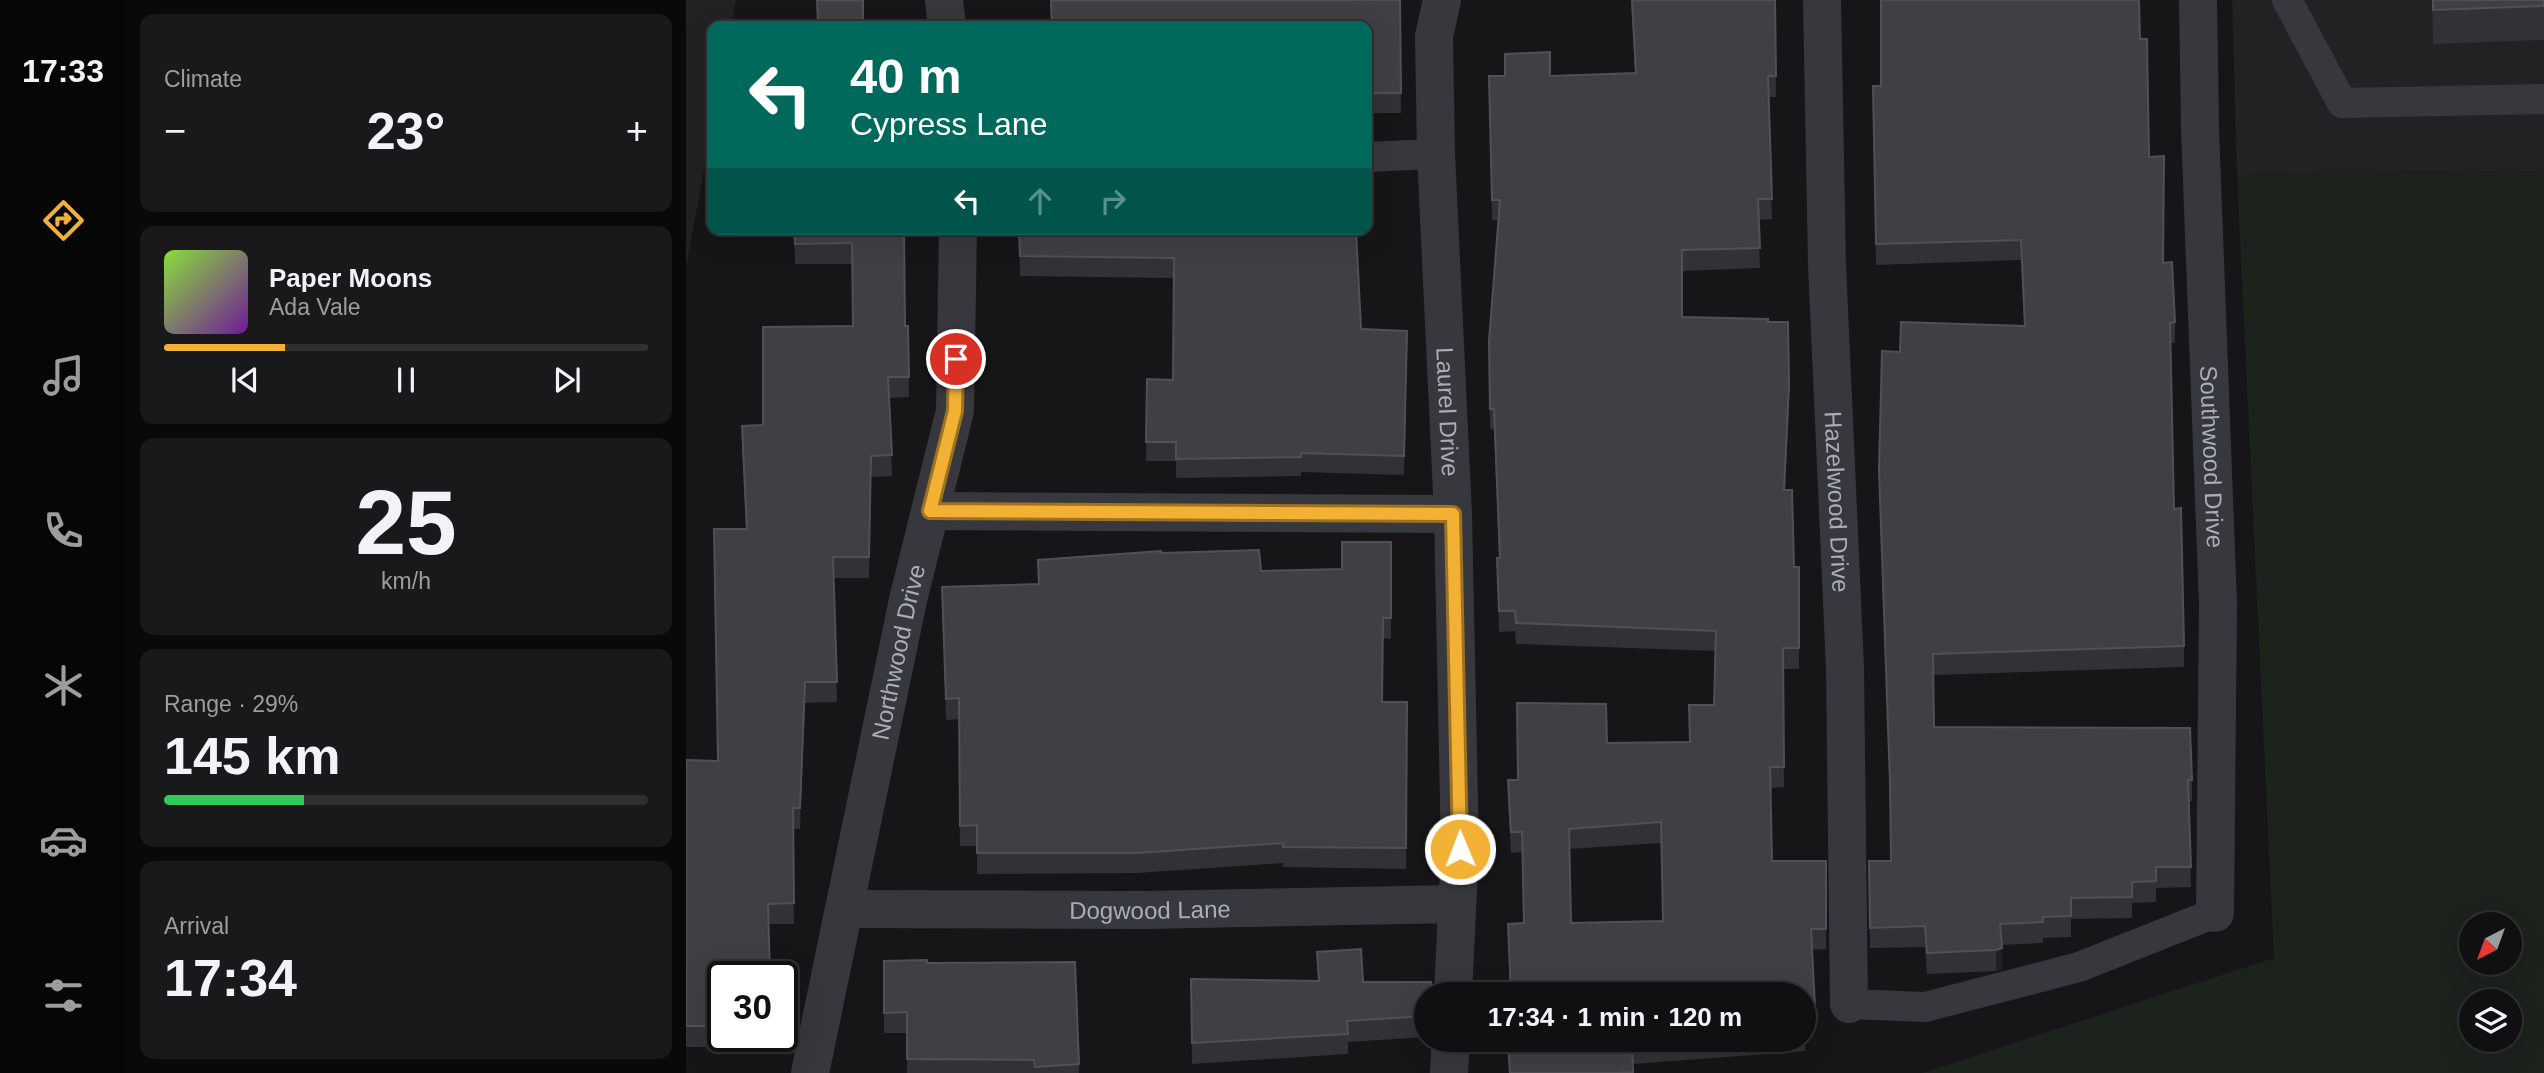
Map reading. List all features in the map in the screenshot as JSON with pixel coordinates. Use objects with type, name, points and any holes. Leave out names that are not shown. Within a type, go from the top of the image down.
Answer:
[{"type":"street","points":[[944,0],[946,21]]},
{"type":"street","name":"Laurel Drive","points":[[1442,0],[1434,36],[1436,154],[1453,514],[1460,849],[1454,982]]},
{"type":"street","name":"Hazelwood Drive","points":[[1822,0],[1827,264],[1844,668],[1849,1003]]},
{"type":"street","name":"Southwood Drive","points":[[2197,0],[2218,604],[2215,913]]},
{"type":"street","name":"Northwood Drive","points":[[810,1073],[908,600],[955,411],[958,235]]},
{"type":"street","points":[[930,511],[1453,514]]},
{"type":"street","name":"Dogwood Lane","points":[[845,909],[1143,911],[1457,904]]},
{"type":"street","points":[[1449,1073],[1450,1052]]},
{"type":"lane","points":[[2287,0],[2342,103],[2544,99]]},
{"type":"lane","points":[[1372,157],[1436,154]]},
{"type":"lane","points":[[1849,1003],[1925,1007],[2079,967],[2215,913]]},
{"type":"shaded area","points":[[686,0],[736,0],[732,21],[707,21],[707,153],[686,267]]},
{"type":"shaded area","points":[[2232,0],[2544,0],[2544,171],[2237,175]]},
{"type":"shaded area","points":[[2544,171],[2544,1073],[1922,1073],[2274,958],[2237,175]]},
{"type":"building","points":[[817,0],[863,0],[863,21],[818,21]]},
{"type":"building","points":[[1051,0],[1400,0],[1401,93],[1372,93],[1372,21],[1052,21]]},
{"type":"building","points":[[1632,0],[1775,0],[1776,76],[1768,76],[1772,199],[1758,199],[1760,248],[1682,250],[1682,317],[1788,322],[1789,385],[1784,490],[1792,490],[1794,567],[1799,567],[1799,648],[1783,648],[1784,767],[1770,767],[1772,861],[1826,861],[1826,929],[1811,929],[1814,982],[1510,982],[1508,924],[1524,923],[1522,832],[1511,832],[1508,780],[1518,780],[1517,703],[1606,704],[1607,743],[1690,742],[1689,705],[1714,705],[1716,631],[1516,623],[1515,611],[1499,611],[1497,558],[1500,558],[1494,409],[1490,409],[1489,341],[1500,200],[1492,200],[1489,76],[1505,76],[1505,54],[1550,52],[1550,76],[1636,73]],"holes":[[[1661,822],[1663,921],[1571,923],[1569,829]]]},
{"type":"building","points":[[1881,0],[2139,0],[2140,39],[2147,39],[2149,157],[2164,156],[2163,263],[2172,262],[2175,322],[2170,323],[2174,509],[2181,508],[2184,646],[1933,654],[1934,727],[2190,728],[2192,780],[2188,780],[2191,867],[2156,867],[2156,881],[2132,882],[2132,897],[2071,898],[2071,916],[2043,917],[2043,922],[2000,924],[2002,948],[1996,950],[1927,953],[1925,926],[1870,928],[1869,861],[1891,861],[1879,470],[1882,351],[1900,352],[1901,322],[2025,326],[2021,240],[1876,244],[1873,86],[1881,86]]},
{"type":"building","points":[[2433,0],[2544,0],[2544,6],[2433,10]]},
{"type":"building","points":[[794,235],[904,235],[905,326],[908,326],[909,377],[888,377],[892,455],[871,456],[869,557],[833,557],[837,682],[805,682],[800,808],[793,808],[794,903],[768,904],[770,961],[707,961],[707,1026],[686,1026],[686,760],[718,761],[714,529],[747,529],[742,426],[763,425],[763,327],[853,326],[852,243],[795,244]]},
{"type":"building","points":[[1019,235],[1356,235],[1361,329],[1407,331],[1404,456],[1301,453],[1301,457],[1176,459],[1176,442],[1146,442],[1147,379],[1173,380],[1174,258],[1020,256]]},
{"type":"building","points":[[1342,542],[1391,542],[1391,618],[1383,618],[1382,702],[1407,702],[1406,848],[1283,847],[1283,843],[1137,853],[977,853],[977,825],[960,826],[959,698],[946,699],[942,587],[1039,584],[1038,560],[1161,551],[1259,550],[1261,571],[1342,569]]},
{"type":"building","points":[[1361,949],[1363,982],[1414,982],[1414,1017],[1347,1021],[1348,1034],[1192,1043],[1191,979],[1319,981],[1317,952]]},
{"type":"building","points":[[927,960],[927,963],[1075,962],[1079,1064],[1035,1067],[1034,1060],[907,1059],[907,1012],[884,1013],[884,961]]},
{"type":"building","points":[[1509,1052],[1632,1052],[1633,1072],[1510,1073]]},
{"type":"route","points":[[956,359],[955,411],[930,511],[1453,514],[1460,849]]}]
